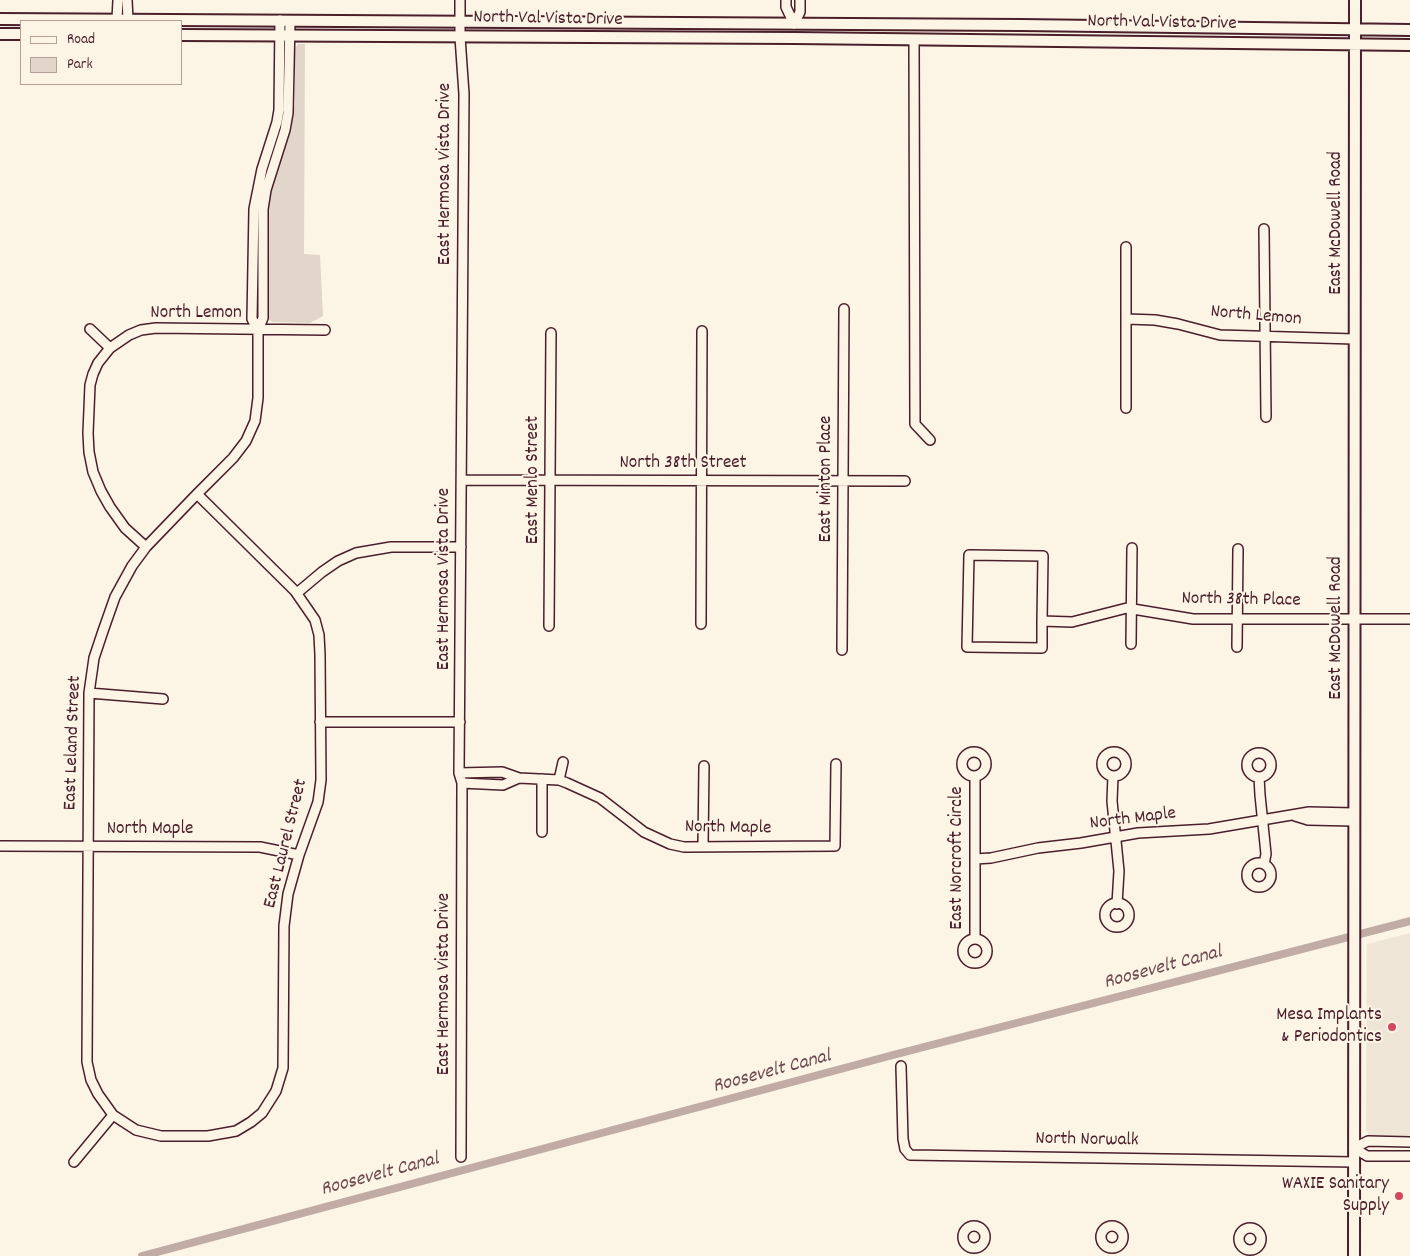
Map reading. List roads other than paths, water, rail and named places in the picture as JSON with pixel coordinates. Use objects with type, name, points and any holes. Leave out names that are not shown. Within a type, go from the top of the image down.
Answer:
[{"type":"main road","name":"East McDowell Road","points":[[1354,1256],[1355,0]]},
{"type":"main road","name":"North Val Vista Drive","points":[[0,19],[938,24],[1410,30]]},
{"type":"main road","points":[[690,38],[691,23]]},
{"type":"main road","points":[[711,23],[711,38]]},
{"type":"main road","points":[[749,38],[750,23]]},
{"type":"main road","points":[[794,24],[794,38]]},
{"type":"main road","points":[[815,39],[816,24]]},
{"type":"main road","points":[[914,24],[914,40]]},
{"type":"main road","points":[[938,24],[938,40]]},
{"type":"main road","points":[[1079,41],[1080,26]]},
{"type":"main road","points":[[1180,27],[1180,42]]},
{"type":"main road","points":[[0,34],[20,34]]},
{"type":"main road","name":"North Val Vista Drive","points":[[182,35],[794,38],[1410,45]]},
{"type":"street","points":[[118,0],[122,20]]},
{"type":"street","points":[[122,20],[127,0]]},
{"type":"street","name":"East Hermosa Vista Drive","points":[[460,0],[460,36],[464,94],[459,773],[462,783],[461,1157]]},
{"type":"street","points":[[786,0],[786,7],[794,24]]},
{"type":"street","points":[[794,24],[800,12],[800,0]]},
{"type":"street","name":"East Leland Street","points":[[113,1115],[98,1094],[91,1080],[88,1062],[89,693],[94,658],[115,597],[132,566],[146,547],[233,458],[251,433],[255,422],[258,398],[258,330],[252,319],[254,209],[262,169],[277,122],[285,20]]},
{"type":"street","points":[[914,40],[915,424],[930,440]]},
{"type":"street","points":[[1264,230],[1266,417]]},
{"type":"street","points":[[1126,247],[1126,408]]},
{"type":"street","name":"East Minton Place","points":[[842,650],[844,309]]},
{"type":"street","name":"North Lemon","points":[[1127,319],[1154,320],[1178,324],[1220,335],[1354,339]]},
{"type":"street","name":"North Lemon","points":[[146,547],[124,528],[100,491],[93,472],[89,452],[90,385],[98,363],[110,348],[129,334],[156,328],[326,330]]},
{"type":"street","points":[[90,329],[110,348]]},
{"type":"street","points":[[700,624],[702,331]]},
{"type":"street","name":"East Menlo Street","points":[[549,626],[550,333]]},
{"type":"street","name":"North 38th Street","points":[[462,480],[905,481]]},
{"type":"street","name":"East Laurel Street","points":[[113,1115],[136,1130],[161,1136],[208,1136],[236,1131],[251,1122],[266,1107],[276,1091],[283,1068],[284,926],[288,894],[299,855],[318,802],[321,780],[319,635],[315,620],[297,593],[197,494]]},
{"type":"street","points":[[297,593],[338,561],[356,553],[391,547],[461,547]]},
{"type":"street","points":[[1131,644],[1132,548]]},
{"type":"street","points":[[1237,648],[1238,549]]},
{"type":"street","points":[[969,555],[1043,556],[1042,621],[1042,648],[968,647],[969,555]]},
{"type":"street","name":"North 38th Place","points":[[1042,621],[1072,622],[1127,608],[1193,619],[1410,619]]},
{"type":"street","points":[[89,693],[163,699]]},
{"type":"street","points":[[320,722],[460,722]]},
{"type":"street","points":[[558,780],[563,762]]},
{"type":"street","name":"North Maple","points":[[459,773],[502,772],[519,778],[558,780],[582,788],[600,798],[644,832],[655,838],[684,847],[835,846],[836,764]]},
{"type":"street","points":[[703,846],[704,766]]},
{"type":"street","name":"East Norcroft Circle","points":[[974,776],[975,939]]},
{"type":"street","points":[[1112,776],[1112,801],[1119,871],[1117,904]]},
{"type":"street","points":[[1259,777],[1266,854],[1264,864]]},
{"type":"street","name":"North Maple","points":[[462,783],[503,785],[519,778]]},
{"type":"street","points":[[542,779],[542,832]]},
{"type":"street","name":"North Maple","points":[[975,859],[991,858],[1038,848],[1116,836],[1156,831],[1209,829],[1295,816],[1308,812],[1354,817]]},
{"type":"street","name":"North Maple","points":[[0,846],[260,847],[299,855]]},
{"type":"street","name":"North Norwalk","points":[[901,1066],[903,1139],[905,1149],[910,1154],[1354,1162]]},
{"type":"street","points":[[74,1162],[113,1115]]},
{"type":"street","points":[[1354,1148],[1368,1141],[1410,1142]]},
{"type":"street","points":[[1354,1148],[1367,1156],[1410,1156]]},
{"type":"waterway","name":"Roosevelt Canal","points":[[142,1256],[893,1055],[1410,921]]},
{"type":"place","name":"Mesa Implants & Periodontics","points":[[1392,1027]]},
{"type":"place","name":"WAXIE Sanitary Supply","points":[[1399,1196]]}]
